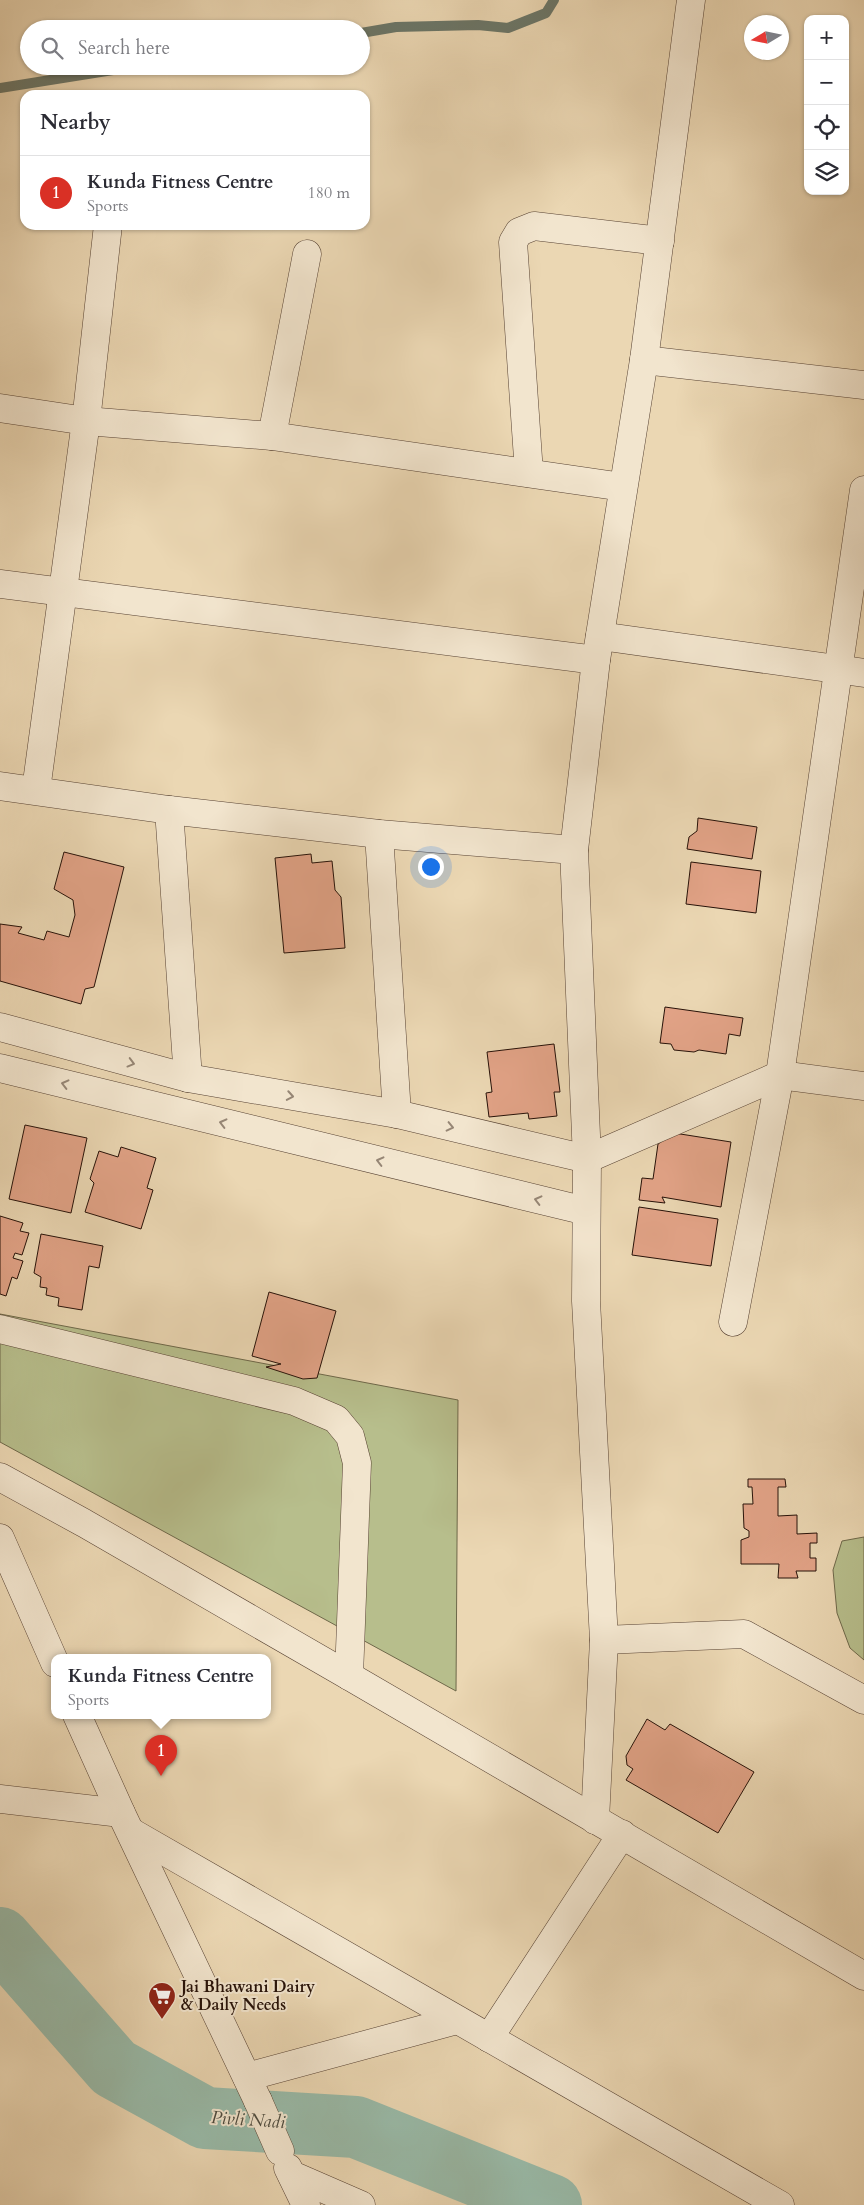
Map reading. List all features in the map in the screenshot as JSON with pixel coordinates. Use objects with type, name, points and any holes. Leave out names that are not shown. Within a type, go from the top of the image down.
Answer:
[{"type":"street","points":[[595,1820],[604,1640],[586,1301],[587,1159],[574,850],[598,648],[644,360],[691,0]]},
{"type":"street","points":[[529,473],[513,242],[519,232],[534,226],[660,241]]},
{"type":"street","points":[[36,790],[86,421],[107,230]]},
{"type":"street","points":[[272,436],[307,254]]},
{"type":"street","points":[[644,360],[864,385]]},
{"type":"street","points":[[0,408],[86,421],[272,436],[623,486]]},
{"type":"street","points":[[733,1322],[780,1075],[851,672],[864,490]]},
{"type":"street","points":[[0,584],[598,648],[851,672]]},
{"type":"street","points":[[0,786],[169,810],[379,834],[574,850]]},
{"type":"street","points":[[169,810],[188,1078]]},
{"type":"street","points":[[379,834],[397,1114]]},
{"type":"street","points":[[0,1027],[188,1078],[397,1114],[587,1159],[780,1075],[864,1086]]},
{"type":"street","points":[[0,1068],[586,1211]]},
{"type":"street","points":[[0,1329],[294,1402],[336,1419],[350,1436],[357,1463],[349,1676]]},
{"type":"street","points":[[0,1477],[84,1523],[349,1676],[864,1976]]},
{"type":"street","points":[[0,1538],[51,1654]]},
{"type":"street","points":[[604,1640],[744,1634],[864,1700]]},
{"type":"street","points":[[79,1719],[306,2205]]},
{"type":"street","points":[[0,1798],[126,1822],[457,2020],[780,2205]]},
{"type":"street","points":[[490,2038],[622,1834]]},
{"type":"street","points":[[252,2089],[457,2020]]},
{"type":"street","points":[[292,2175],[361,2205]]},
{"type":"green space","points":[[0,1314],[458,1400],[456,1691],[0,1442]]},
{"type":"green space","points":[[864,1537],[864,1660],[850,1648],[837,1613],[833,1570],[842,1541]]},
{"type":"building","points":[[698,818],[757,827],[752,859],[687,849],[689,837],[697,831]]},
{"type":"building","points":[[64,852],[124,867],[94,987],[85,989],[81,1004],[0,981],[0,924],[22,927],[18,933],[44,940],[47,931],[69,937],[75,915],[73,900],[54,889]]},
{"type":"building","points":[[311,854],[312,863],[332,861],[335,890],[341,897],[345,948],[284,953],[275,858]]},
{"type":"building","points":[[691,862],[761,871],[756,913],[686,904]]},
{"type":"building","points":[[665,1007],[743,1018],[740,1036],[729,1034],[726,1054],[699,1050],[694,1052],[674,1050],[671,1044],[660,1043]]},
{"type":"building","points":[[554,1044],[560,1092],[554,1092],[557,1116],[529,1119],[528,1113],[489,1117],[486,1093],[492,1092],[487,1052]]},
{"type":"building","points":[[25,1125],[87,1138],[71,1213],[9,1199]]},
{"type":"building","points":[[674,1133],[731,1142],[721,1207],[662,1197],[665,1203],[639,1200],[642,1178],[653,1179],[658,1144]]},
{"type":"building","points":[[121,1147],[156,1158],[147,1188],[153,1190],[141,1229],[85,1212],[94,1183],[90,1179],[99,1151],[118,1157]]},
{"type":"building","points":[[639,1207],[718,1219],[711,1266],[632,1255]]},
{"type":"building","points":[[0,1216],[23,1223],[20,1231],[29,1233],[22,1255],[15,1253],[13,1258],[23,1261],[17,1279],[12,1277],[6,1296],[0,1294]]},
{"type":"building","points":[[41,1234],[103,1246],[99,1268],[89,1266],[82,1310],[58,1306],[59,1298],[46,1295],[47,1288],[40,1287],[41,1277],[34,1273]]},
{"type":"building","points":[[269,1292],[336,1311],[317,1378],[303,1379],[266,1367],[281,1364],[252,1356]]},
{"type":"building","points":[[748,1479],[785,1479],[786,1487],[778,1487],[778,1516],[797,1515],[797,1534],[817,1533],[817,1543],[810,1543],[810,1558],[816,1558],[816,1571],[796,1571],[798,1578],[778,1578],[779,1564],[741,1564],[741,1540],[749,1537],[749,1531],[744,1528],[743,1504],[753,1504],[752,1487],[748,1487]]},
{"type":"building","points":[[647,1719],[665,1730],[670,1724],[754,1772],[718,1833],[626,1780],[633,1769],[627,1765],[626,1756]]},
{"type":"waterway","points":[[370,31],[396,27],[478,25],[508,28],[546,13],[554,0]]},
{"type":"waterway","points":[[0,88],[82,75]]},
{"type":"waterway","name":"Pivli Nadi","points":[[0,1938],[114,2068],[205,2118],[356,2127],[551,2205]]},
{"type":"place","name":"Kunda Fitness Centre","points":[[161,1776]]},
{"type":"place","name":"Jai Bhawani Dairy & Daily Needs","points":[[162,2020]]}]
